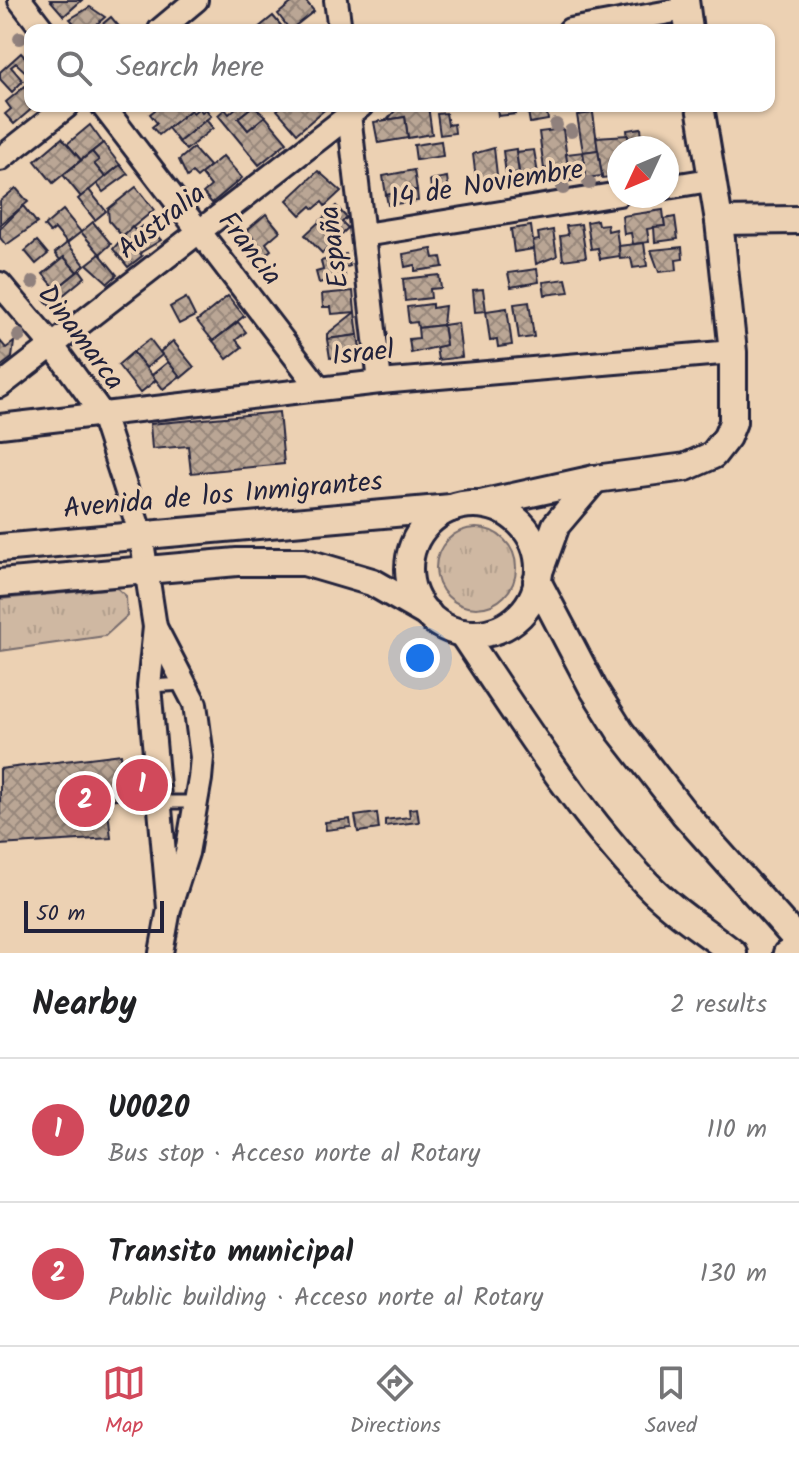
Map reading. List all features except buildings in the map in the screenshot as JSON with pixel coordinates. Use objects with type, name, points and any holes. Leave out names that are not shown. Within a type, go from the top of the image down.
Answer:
[{"type":"street","points":[[20,0],[38,24]]},
{"type":"street","points":[[167,24],[196,0]]},
{"type":"street","points":[[336,0],[339,24]]},
{"type":"street","points":[[611,24],[687,13]]},
{"type":"street","points":[[0,159],[59,112]]},
{"type":"street","name":"Francia","points":[[108,112],[320,389]]},
{"type":"street","name":"Australia","points":[[0,386],[349,112]]},
{"type":"street","name":"España","points":[[353,112],[380,382]]},
{"type":"street","points":[[428,614],[414,593],[409,560],[422,529],[451,508],[595,479],[686,467],[713,455],[733,422],[733,352],[719,221],[701,112]]},
{"type":"street","points":[[679,185],[710,180]]},
{"type":"street","name":"14 de Noviembre","points":[[364,235],[607,196]]},
{"type":"street","points":[[719,221],[799,220]]},
{"type":"street","name":"Dinamarca","points":[[0,284],[52,345],[101,412],[141,535],[149,570],[155,627]]},
{"type":"street","name":"Israel","points":[[0,426],[380,382],[733,352]]},
{"type":"street","points":[[462,633],[486,633],[510,622],[530,602],[556,525],[595,479]]},
{"type":"street","points":[[481,504],[504,512],[526,531],[538,558],[538,577],[593,688],[620,731],[684,813],[799,944],[785,953]]},
{"type":"street","name":"Avenida de los Inmigrantes","points":[[0,548],[451,508]]},
{"type":"street","points":[[0,583],[246,561],[304,562],[372,582],[462,633],[535,744],[646,883],[674,909],[733,953]]},
{"type":"street","points":[[155,627],[186,684],[200,725],[202,762],[187,853],[169,909],[161,953]]},
{"type":"street","points":[[155,627],[149,686],[169,909]]},
{"type":"lane","points":[[149,686],[186,684]]},
{"type":"lane","points":[[160,802],[196,802]]},
{"type":"green space","points":[[476,528],[491,531],[504,540],[513,553],[516,568],[513,583],[504,596],[491,605],[476,608],[461,605],[448,596],[439,583],[436,568],[439,553],[448,540],[461,531]]},
{"type":"green space","points":[[117,588],[126,596],[127,616],[105,636],[0,651],[0,599]]},
{"type":"place","name":"U0020","points":[[142,785]]},
{"type":"place","name":"Transito municipal","points":[[85,801]]}]
